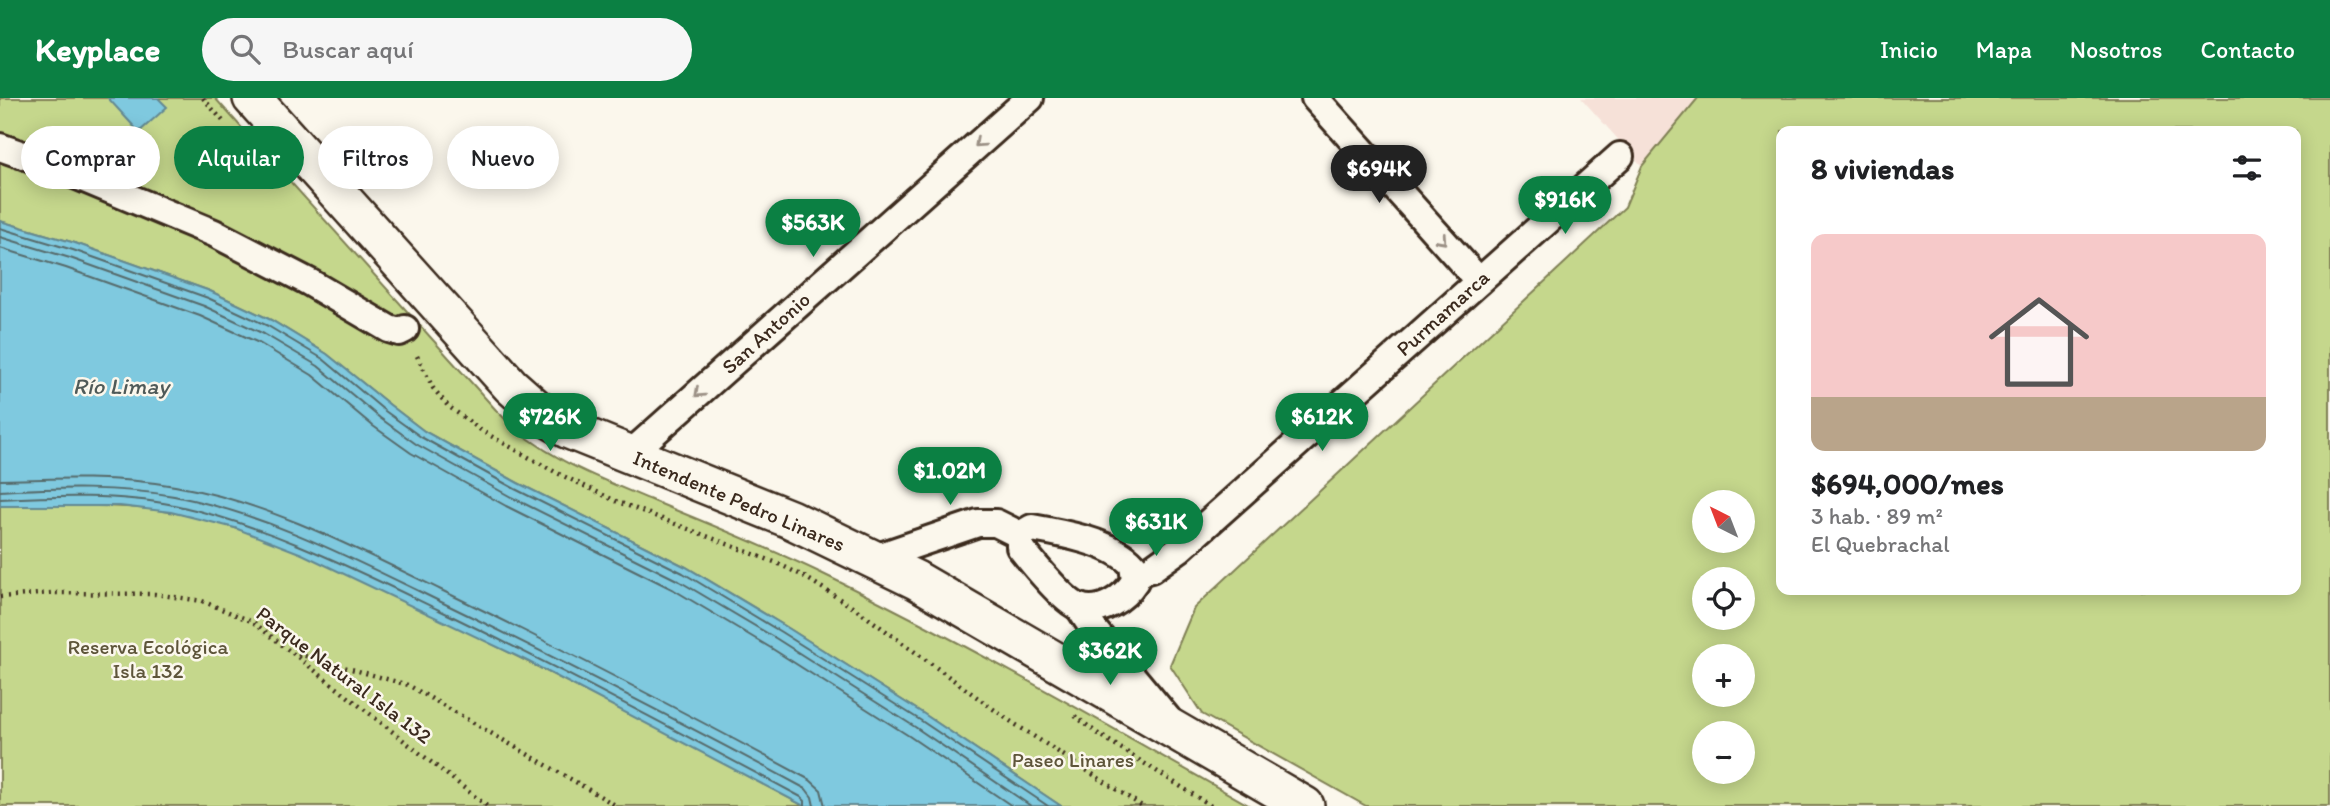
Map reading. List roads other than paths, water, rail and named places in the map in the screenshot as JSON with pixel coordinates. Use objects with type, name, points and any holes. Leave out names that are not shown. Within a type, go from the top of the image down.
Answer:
[{"type":"main road","name":"Intendente Pedro Linares","points":[[252,98],[529,403],[567,429],[790,519],[875,558],[986,618],[1305,806]]},
{"type":"street","name":"San Antonio","points":[[629,455],[1030,98]]},
{"type":"street","points":[[1315,98],[1479,282]]},
{"type":"street","points":[[0,146],[214,233],[309,282],[389,330],[405,330]]},
{"type":"street","name":"Purmamarca","points":[[1079,607],[1098,608],[1119,598],[1135,581],[1135,573],[1151,569],[1179,549],[1620,156]]},
{"type":"street","points":[[875,558],[978,523],[996,523],[1020,534]]},
{"type":"street","points":[[1020,534],[1032,528],[1110,548],[1127,558],[1135,573]]},
{"type":"street","points":[[1020,534],[1019,543],[1023,551],[1065,597],[1079,607],[1103,642],[1183,736]]},
{"type":"water","points":[[108,98],[158,98],[167,107],[146,126],[134,126]]},
{"type":"water","name":"Río Limay","points":[[0,221],[75,243],[210,291],[271,320],[327,354],[424,431],[518,483],[686,567],[924,714],[1061,806],[804,806],[527,661],[302,554],[235,528],[171,512],[120,506],[0,506]]},
{"type":"park label","name":"Reserva Ecológica Isla 132","points":[[148,659]]},
{"type":"park label","name":"Paseo Linares","points":[[1073,760]]}]
